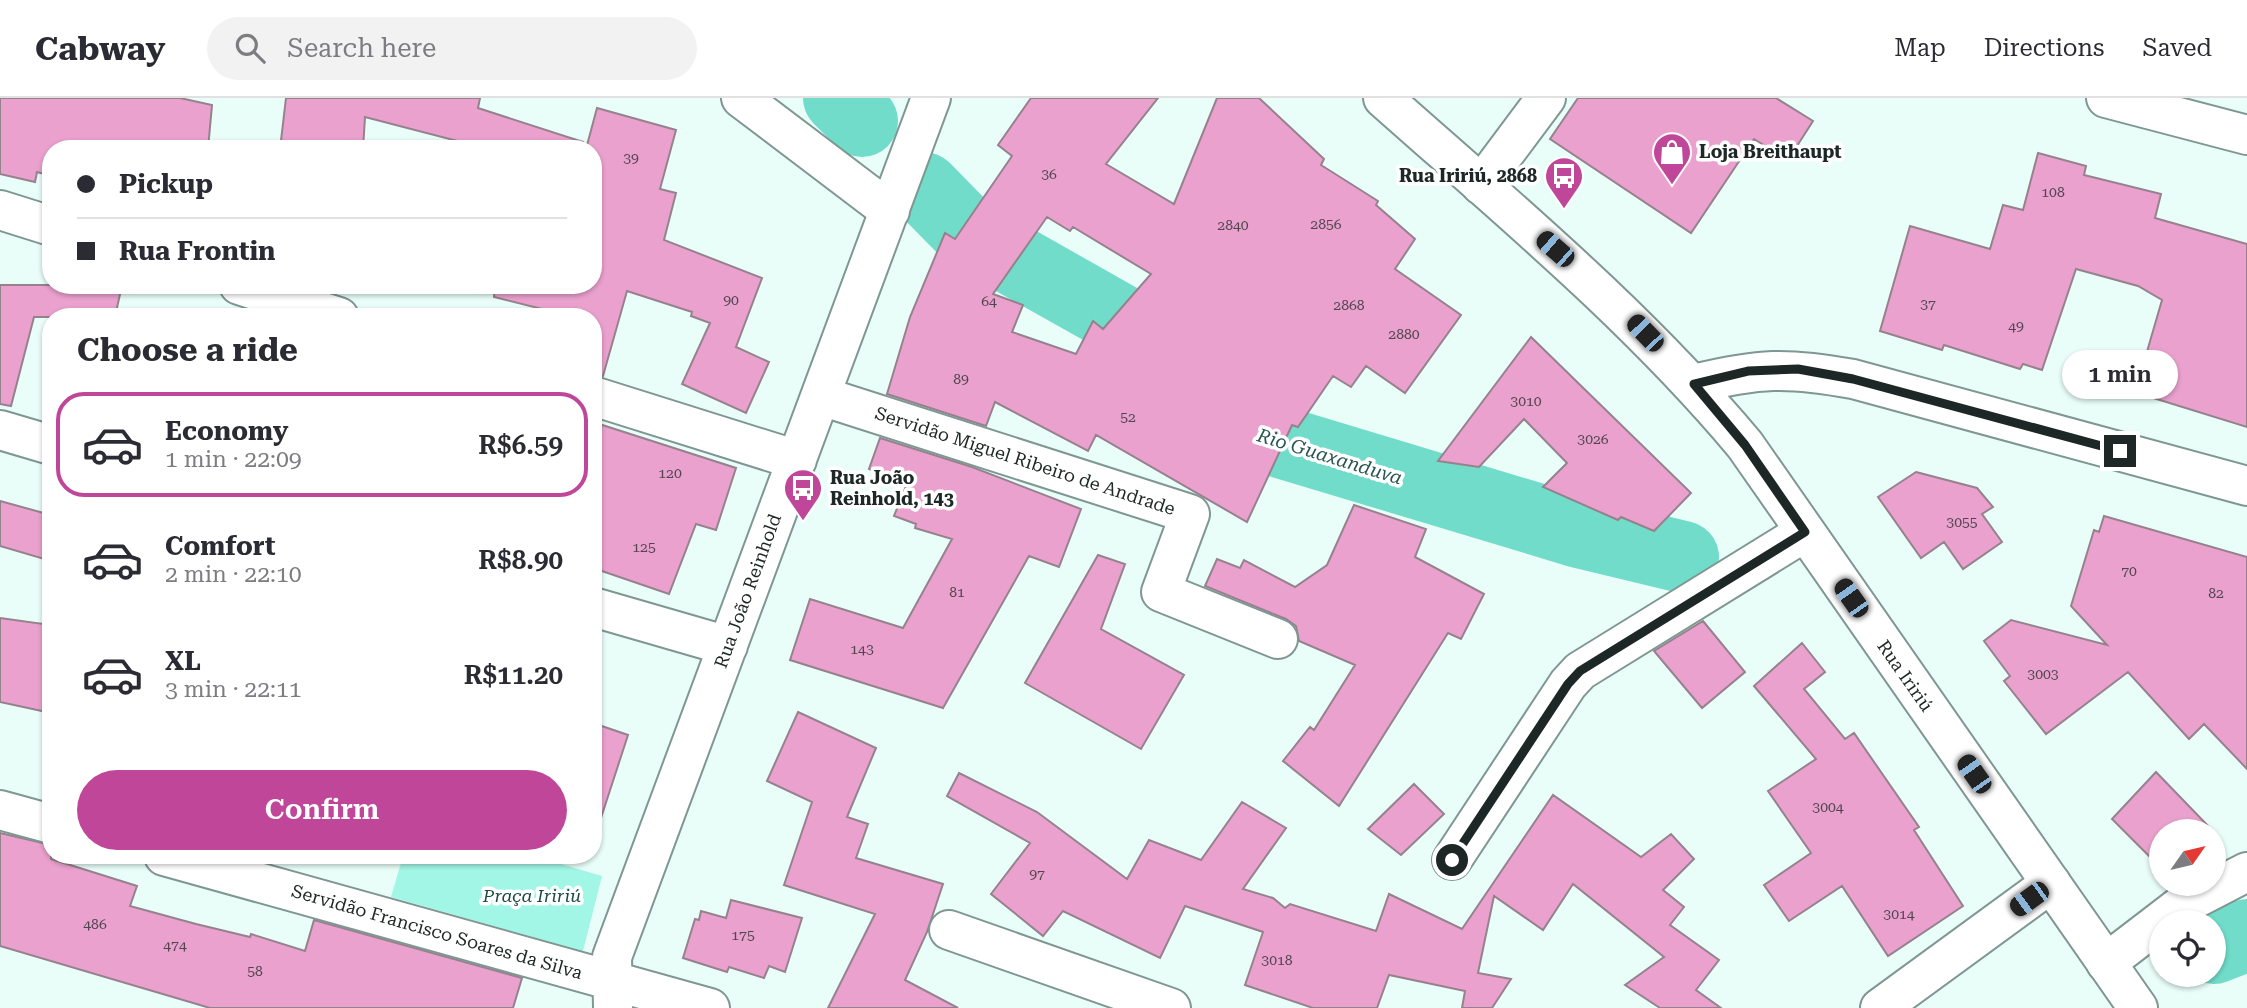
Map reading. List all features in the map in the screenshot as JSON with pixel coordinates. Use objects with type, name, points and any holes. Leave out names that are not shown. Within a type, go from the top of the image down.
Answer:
[{"type":"street","points":[[741,98],[895,195]]},
{"type":"street","name":"Rua João Reinhold","points":[[612,994],[612,957],[931,98]]},
{"type":"street","name":"Rua Iririú","points":[[1383,98],[1628,316],[1694,384],[1745,445],[2138,1008]]},
{"type":"street","points":[[1481,185],[1546,98]]},
{"type":"street","points":[[2106,98],[2247,135]]},
{"type":"street","points":[[0,211],[42,223]]},
{"type":"street","points":[[267,294],[311,308]]},
{"type":"street","points":[[1694,384],[1748,371],[1798,369],[1842,377],[2247,486]]},
{"type":"street","name":"Servidão Miguel Ribeiro de Andrade","points":[[821,396],[1190,514],[1161,592],[1278,639]]},
{"type":"street","points":[[602,399],[797,460]]},
{"type":"street","points":[[0,430],[42,442]]},
{"type":"street","points":[[1452,860],[1568,684],[1580,671],[1805,532]]},
{"type":"street","points":[[602,610],[727,646]]},
{"type":"street","points":[[0,810],[42,822]]},
{"type":"street","name":"Servidão Francisco Soares da Silva","points":[[189,864],[612,994],[710,1008]]},
{"type":"street","points":[[2106,962],[2179,907],[2247,872]]},
{"type":"street","points":[[1880,1008],[2050,883]]},
{"type":"street","points":[[949,930],[1171,1008]]},
{"type":"green space","name":"Praça Iririú","points":[[401,864],[561,864],[602,876],[583,951],[391,897]]},
{"type":"building","points":[[0,98],[180,98],[212,105],[209,140],[42,140],[42,173],[37,172],[35,182],[0,174]]},
{"type":"building","points":[[286,98],[480,98],[478,108],[577,140],[453,140],[365,117],[364,140],[281,140]]},
{"type":"building","points":[[1031,98],[1158,98],[1106,164],[1174,204],[1217,98],[1259,98],[1324,159],[1321,165],[1378,201],[1376,205],[1415,239],[1395,269],[1461,315],[1405,393],[1366,366],[1351,387],[1333,376],[1298,427],[1292,425],[1247,522],[1096,435],[1088,451],[995,402],[986,426],[887,394],[910,317],[945,233],[955,239],[1012,156],[998,145]],"holes":[[[1047,217],[1070,231],[1073,227],[1151,274],[1103,329],[1093,321],[1076,354],[1012,332],[1023,305],[993,294]]]},
{"type":"building","name":"Loja Breithaupt","points":[[1578,98],[1776,98],[1813,121],[1788,160],[1754,139],[1691,233],[1550,139]]},
{"type":"building","points":[[597,108],[676,130],[660,189],[676,193],[664,240],[762,278],[736,347],[769,362],[746,413],[682,384],[710,323],[691,316],[692,312],[627,291],[603,376],[602,308],[538,308],[494,297],[494,294],[602,294],[602,140],[588,140]]},
{"type":"building","points":[[2038,153],[2086,166],[2084,175],[2161,194],[2155,218],[2247,244],[2247,427],[2147,396],[2158,359],[2146,355],[2162,300],[2138,286],[2076,269],[2042,370],[2023,364],[2020,369],[1944,345],[1942,350],[1880,331],[1910,226],[1990,249],[2003,205],[2023,210]]},
{"type":"building","points":[[0,285],[42,285],[42,294],[120,294],[117,308],[42,308],[42,317],[34,317],[11,406],[0,404]]},
{"type":"building","points":[[1531,337],[1691,493],[1654,531],[1621,517],[1618,520],[1543,487],[1567,463],[1524,419],[1479,467],[1438,461]]},
{"type":"building","points":[[602,425],[736,468],[716,530],[696,524],[669,594],[602,571]]},
{"type":"building","points":[[880,438],[972,467],[1081,509],[1059,567],[1029,556],[943,708],[790,660],[810,599],[903,628],[952,539],[915,528],[916,524],[894,516],[906,486],[869,469]]},
{"type":"building","points":[[1916,472],[1977,488],[1993,507],[1982,514],[2002,542],[1963,569],[1944,542],[1921,558],[1878,497]]},
{"type":"building","points":[[0,501],[42,513],[42,558],[0,546]]},
{"type":"building","points":[[1354,505],[1426,529],[1415,557],[1484,594],[1461,639],[1448,633],[1339,806],[1283,761],[1310,727],[1314,730],[1355,665],[1299,641],[1296,626],[1286,619],[1205,586],[1217,559],[1240,568],[1244,560],[1295,587],[1327,565]]},
{"type":"building","points":[[2104,516],[2247,557],[2247,769],[2204,724],[2189,739],[2128,672],[2046,734],[2004,681],[2010,676],[1984,641],[2011,620],[2107,645],[2071,606],[2094,530],[2099,532]]},
{"type":"building","points":[[1098,555],[1125,564],[1101,629],[1184,675],[1141,749],[1025,683]]},
{"type":"building","points":[[0,618],[42,624],[42,711],[0,702]]},
{"type":"building","points":[[1703,621],[1745,672],[1702,708],[1654,651]]},
{"type":"building","points":[[1802,643],[1825,672],[1804,689],[1845,739],[1854,733],[1919,827],[1914,830],[1963,906],[1888,956],[1842,886],[1789,921],[1764,885],[1811,853],[1768,791],[1816,759],[1754,686]]},
{"type":"building","points":[[798,712],[876,748],[847,817],[868,824],[856,858],[943,884],[927,932],[905,980],[958,1008],[828,1008],[875,914],[784,885],[812,802],[767,781]]},
{"type":"building","points":[[602,726],[628,735],[602,815]]},
{"type":"building","points":[[2156,772],[2201,819],[2149,819],[2149,856],[2112,819]]},
{"type":"building","points":[[959,773],[1037,812],[1127,879],[1149,840],[1201,860],[1242,802],[1286,828],[1243,889],[1273,898],[1285,908],[1290,904],[1376,931],[1389,894],[1462,929],[1553,795],[1641,857],[1671,834],[1694,859],[1663,890],[1684,907],[1670,925],[1719,960],[1696,990],[1721,1008],[1660,1008],[1625,985],[1664,957],[1573,884],[1543,930],[1494,896],[1478,973],[1511,979],[1492,1008],[1462,1008],[1465,991],[1389,975],[1377,1008],[1313,1008],[1245,985],[1263,932],[1185,906],[1160,958],[1063,911],[1043,936],[991,894],[1030,843],[947,796]]},
{"type":"building","points":[[1414,784],[1444,814],[1401,855],[1368,829]]},
{"type":"building","points":[[0,833],[42,843],[42,864],[67,864],[137,886],[130,906],[250,937],[251,934],[305,951],[314,920],[522,978],[513,1008],[210,1008],[0,946]]},
{"type":"building","points":[[731,900],[802,918],[785,972],[769,966],[764,978],[729,967],[727,972],[683,958],[695,919],[699,920],[701,911],[726,918]]},
{"type":"waterway","name":"Rio Guaxanduva","points":[[839,98],[862,121]]},
{"type":"waterway","name":"Rio Guaxanduva","points":[[924,188],[970,235],[1119,319],[1254,434],[1579,532],[1683,557]]},
{"type":"waterway","name":"Rio Guaxanduva","points":[[2226,943],[2247,935]]},
{"type":"place","name":"Loja Breithaupt","points":[[1672,186]]},
{"type":"place","name":"Rua Iririú, 2868","points":[[1564,210]]},
{"type":"place","name":"Rua João Reinhold, 143","points":[[803,522]]},
{"type":"route","points":[[1452,860],[1568,684],[1580,671],[1805,532],[1745,445],[1694,384],[1748,371],[1798,369],[1853,379],[2120,451]]}]
